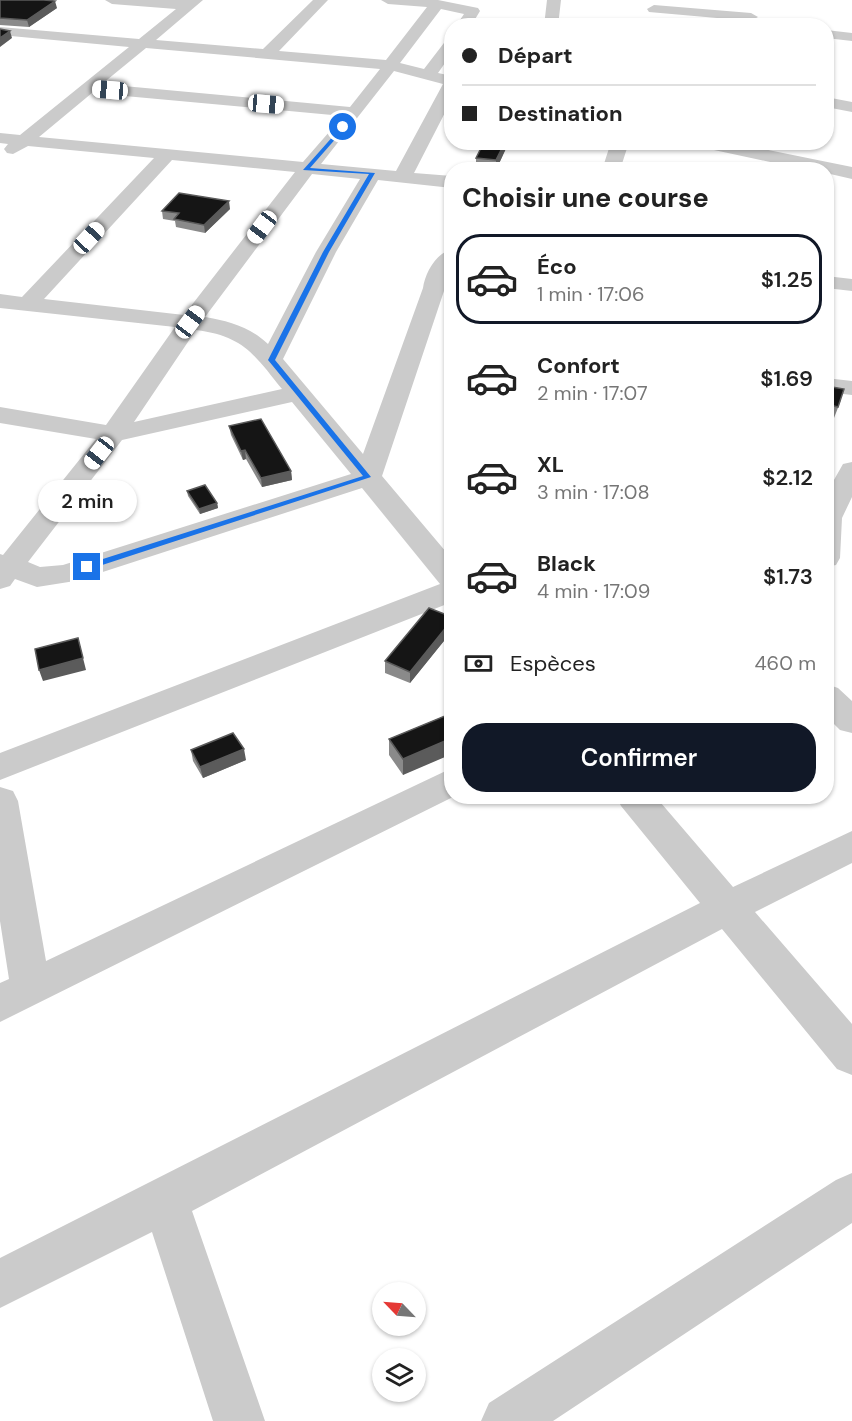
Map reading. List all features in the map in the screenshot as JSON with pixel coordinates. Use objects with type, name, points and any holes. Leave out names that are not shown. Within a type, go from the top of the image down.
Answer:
[{"type":"street","points":[[112,0],[193,3]]},
{"type":"street","points":[[266,55],[321,0]]},
{"type":"street","points":[[388,0],[445,11],[473,11],[468,18]]},
{"type":"street","points":[[750,18],[752,0]]},
{"type":"street","points":[[549,1],[550,18]]},
{"type":"street","points":[[0,159],[193,3]]},
{"type":"street","points":[[652,18],[653,3],[726,18]]},
{"type":"street","points":[[368,477],[65,574],[37,577],[3,570],[113,434],[190,322],[306,170],[355,112],[390,65],[445,11]]},
{"type":"street","points":[[0,31],[390,65],[444,79]]},
{"type":"street","points":[[10,47],[29,34]]},
{"type":"street","points":[[834,35],[852,37]]},
{"type":"street","points":[[428,75],[444,53]]},
{"type":"street","points":[[88,88],[355,112]]},
{"type":"street","points":[[403,176],[444,97]]},
{"type":"street","points":[[834,104],[852,107]]},
{"type":"street","points":[[0,138],[306,170],[373,173],[444,181]]},
{"type":"street","points":[[726,150],[785,162]]},
{"type":"street","points":[[27,304],[168,155]]},
{"type":"street","points":[[834,170],[852,173]]},
{"type":"street","points":[[271,360],[326,252],[373,173]]},
{"type":"street","points":[[368,477],[443,290],[435,275],[444,264]]},
{"type":"street","points":[[834,283],[852,285]]},
{"type":"street","points":[[0,301],[219,326],[246,336],[271,360],[444,569]]},
{"type":"street","points":[[834,386],[852,388]]},
{"type":"street","points":[[0,415],[113,434],[298,393]]},
{"type":"street","points":[[834,512],[845,500],[852,470]]},
{"type":"street","points":[[0,767],[444,594]]},
{"type":"street","points":[[834,704],[852,721]]},
{"type":"street","points":[[0,801],[15,995],[444,786]]},
{"type":"street","points":[[640,804],[852,1055]]},
{"type":"street","points":[[0,1284],[165,1201],[727,907],[852,846]]},
{"type":"street","points":[[507,1421],[852,1196]]},
{"type":"street","points":[[165,1201],[239,1421]]},
{"type":"building","points":[[0,0],[55,1],[27,20],[0,18]]},
{"type":"building","points":[[0,29],[10,31],[0,38]]},
{"type":"building","points":[[480,150],[501,150],[496,160],[476,158]]},
{"type":"building","points":[[179,193],[229,201],[204,225],[174,219],[179,213],[162,211]]},
{"type":"building","points":[[834,387],[844,389],[838,407],[834,406]]},
{"type":"building","points":[[261,419],[291,471],[261,478],[245,450],[241,451],[229,426]]},
{"type":"building","points":[[205,485],[217,503],[199,509],[187,491]]},
{"type":"building","points":[[429,608],[444,614],[444,630],[410,672],[385,661]]},
{"type":"building","points":[[78,638],[83,658],[39,670],[35,649]]},
{"type":"building","points":[[444,716],[444,741],[403,759],[389,739]]},
{"type":"building","points":[[233,733],[244,749],[200,767],[191,750]]},
{"type":"route","points":[[87,567],[368,477],[271,360],[326,252],[373,173],[306,170],[343,127]]}]
